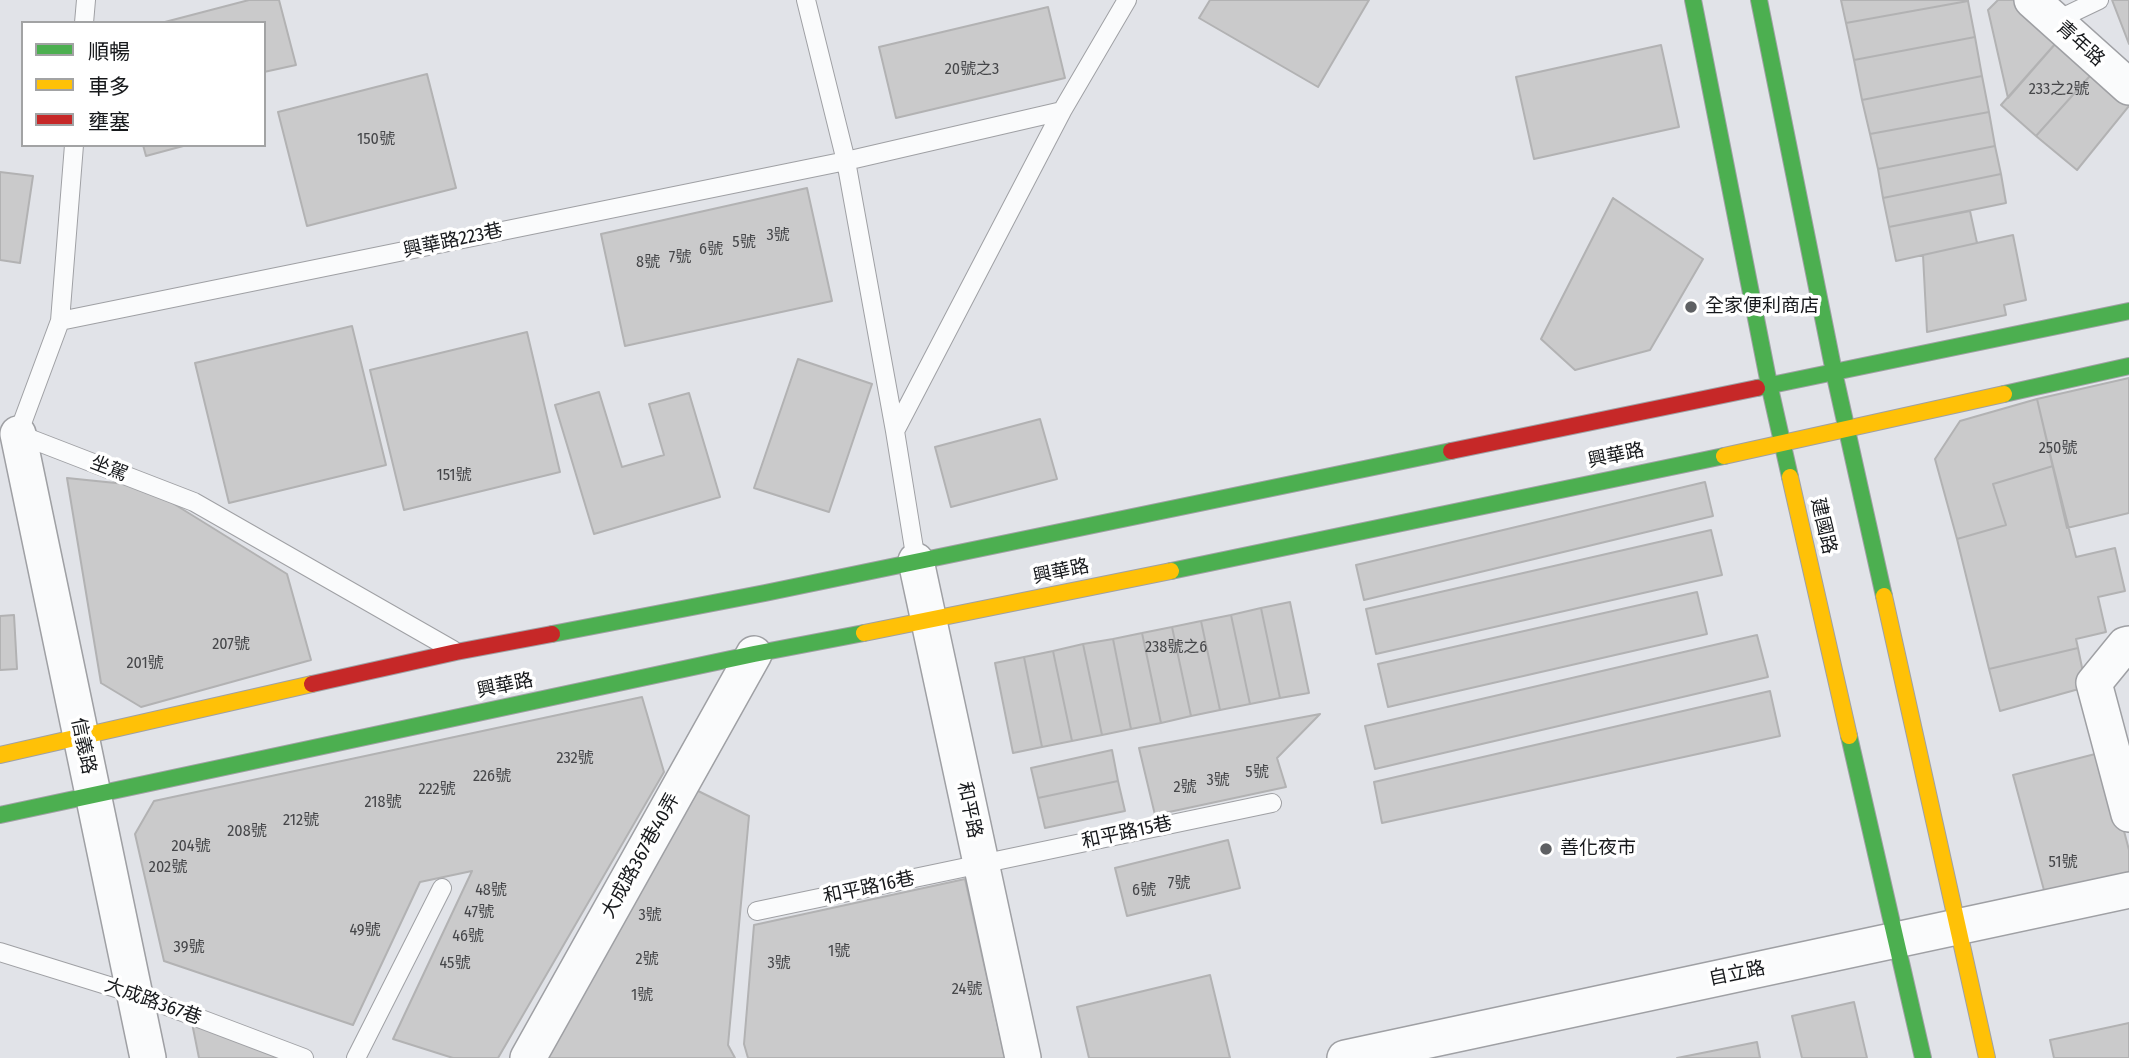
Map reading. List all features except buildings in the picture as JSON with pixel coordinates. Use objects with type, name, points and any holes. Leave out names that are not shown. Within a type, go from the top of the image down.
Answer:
[{"type":"street","name":"建國路","points":[[1693,0],[1769,384],[1923,1058]]},
{"type":"street","points":[[1759,0],[1834,372],[1987,1058]]},
{"type":"street","name":"青年路","points":[[2043,10],[2129,87]]},
{"type":"street","name":"興華路","points":[[0,755],[456,652],[765,593],[2129,311]]},
{"type":"street","name":"興華路","points":[[0,816],[754,654],[929,621],[1847,430],[2129,366]]},
{"type":"street","name":"信義路","points":[[18,434],[148,1058]]},
{"type":"street","name":"和平路","points":[[916,561],[1023,1058]]},
{"type":"street","points":[[2129,644],[2125,645],[2094,683],[2129,814]]},
{"type":"street","name":"大成路367巷40弄","points":[[528,1058],[754,654]]},
{"type":"street","name":"自立路","points":[[1345,1058],[2129,890]]},
{"type":"lane","points":[[84,21],[86,0]]},
{"type":"lane","points":[[806,0],[846,161],[916,561]]},
{"type":"lane","points":[[895,431],[1062,111],[1127,0]]},
{"type":"lane","points":[[2043,10],[2099,0]]},
{"type":"lane","name":"興華路223巷","points":[[60,321],[846,161],[1062,111]]},
{"type":"lane","points":[[18,434],[60,321],[74,147]]},
{"type":"lane","name":"坐駕","points":[[18,434],[194,502],[456,652]]},
{"type":"lane","name":"和平路15巷","points":[[981,864],[1272,803]]},
{"type":"lane","name":"和平路16巷","points":[[757,911],[981,864]]},
{"type":"lane","points":[[356,1058],[442,888]]},
{"type":"lane","name":"大成路367巷","points":[[0,952],[135,994],[304,1058]]},
{"type":"traffic: fast","points":[[1693,0],[1790,477]]},
{"type":"traffic: fast","points":[[1759,0],[1834,372],[1884,596]]},
{"type":"traffic: fast","points":[[1757,388],[2129,311]]},
{"type":"traffic: fast","points":[[2004,394],[2129,366]]},
{"type":"traffic: fast","points":[[552,634],[765,593],[1451,451]]},
{"type":"traffic: fast","points":[[1171,571],[1724,456]]},
{"type":"traffic: fast","points":[[0,815],[754,654],[864,633]]},
{"type":"traffic: fast","points":[[1849,736],[1923,1058]]},
{"type":"traffic: slow","points":[[1724,456],[2004,394]]},
{"type":"traffic: slow","points":[[1790,477],[1849,736]]},
{"type":"traffic: slow","points":[[864,633],[1171,571]]},
{"type":"traffic: slow","points":[[1884,596],[1987,1058]]},
{"type":"traffic: slow","points":[[0,755],[312,684]]},
{"type":"traffic: jam","points":[[1451,451],[1757,388]]},
{"type":"traffic: jam","points":[[312,684],[552,634]]},
{"type":"place","name":"全家便利商店","points":[[1691,307]]},
{"type":"place","name":"善化夜市","points":[[1546,849]]}]
